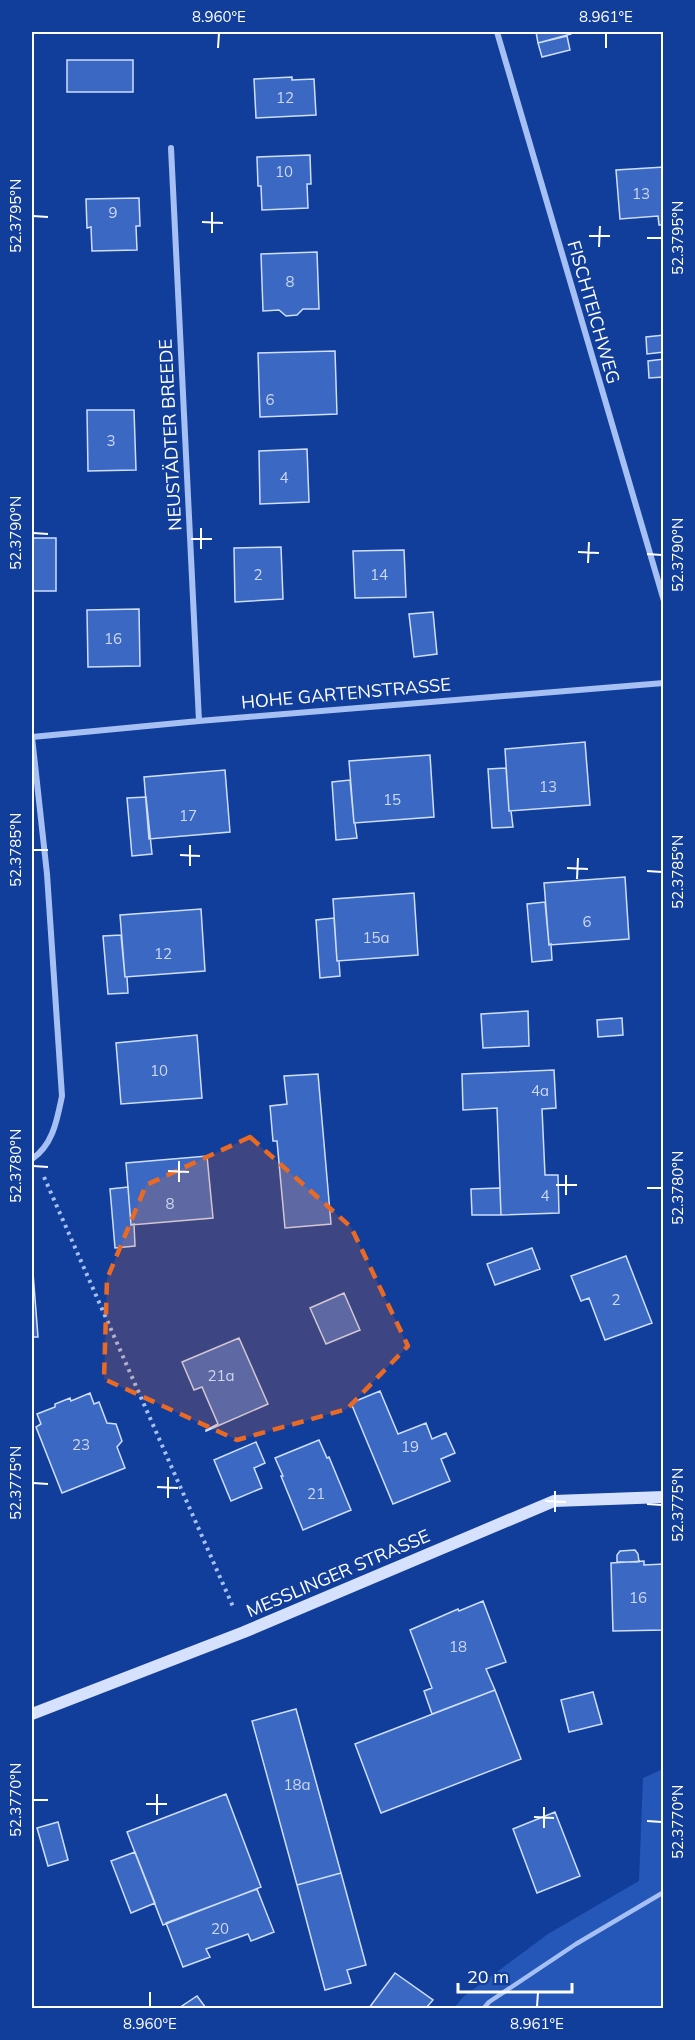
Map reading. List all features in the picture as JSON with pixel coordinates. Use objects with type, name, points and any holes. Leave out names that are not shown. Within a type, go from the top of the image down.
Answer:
[{"type":"street","name":"FISCHTEICHWEG","points":[[497,32],[663,601]]},
{"type":"street","name":"NEUSTÄDTER BREEDE","points":[[171,148],[199,721]]},
{"type":"street","name":"HOHE GARTENSTRASSE","points":[[32,737],[663,682]]},
{"type":"street","points":[[32,737],[47,874],[62,1096],[57,1124],[49,1141],[33,1158]]},
{"type":"street","name":"MESSLINGER STRASSE","points":[[32,1714],[244,1632],[554,1501],[663,1497]]},
{"type":"lane","points":[[484,2008],[489,2002],[576,1944],[663,1892]]},
{"type":"path","points":[[33,1158],[244,1632]]},
{"type":"highlighted area","points":[[250,1137],[351,1227],[408,1346],[347,1409],[237,1440],[104,1379],[107,1279],[146,1185]]},
{"type":"shaded area","points":[[663,1769],[663,2008],[454,2008],[463,1997],[548,1934],[639,1881],[643,1778]]},
{"type":"building","points":[[536,32],[571,32],[571,34],[538,43]]},
{"type":"building","points":[[567,36],[570,50],[542,57],[538,43]]},
{"type":"building","points":[[67,60],[133,60],[133,92],[67,92]]},
{"type":"building","points":[[292,77],[292,80],[314,79],[316,115],[256,118],[254,79]]},
{"type":"building","points":[[310,155],[311,184],[307,184],[308,208],[262,210],[257,157]]},
{"type":"building","points":[[664,167],[664,225],[659,225],[658,216],[620,219],[616,170]]},
{"type":"building","points":[[139,198],[140,226],[136,226],[137,250],[92,251],[91,227],[87,228],[86,199]]},
{"type":"building","points":[[317,252],[319,309],[303,309],[297,315],[286,316],[279,310],[263,311],[261,254]]},
{"type":"building","points":[[664,335],[664,352],[647,354],[646,337]]},
{"type":"building","points":[[335,351],[337,414],[260,417],[258,353]]},
{"type":"building","points":[[664,359],[664,377],[649,378],[648,361]]},
{"type":"building","points":[[87,410],[134,410],[136,470],[88,471]]},
{"type":"building","points":[[307,449],[309,502],[260,504],[259,451]]},
{"type":"building","points":[[32,538],[56,538],[56,591],[32,591]]},
{"type":"building","points":[[281,547],[283,599],[235,602],[234,548]]},
{"type":"building","points":[[404,550],[406,597],[355,598],[353,551]]},
{"type":"building","points":[[139,609],[140,666],[88,667],[87,610]]},
{"type":"building","points":[[433,612],[437,654],[414,657],[409,614]]},
{"type":"building","points":[[585,742],[590,805],[509,811],[505,749]]},
{"type":"building","points":[[430,755],[434,817],[354,823],[349,761]]},
{"type":"building","points":[[506,768],[509,811],[511,811],[513,827],[492,828],[488,769]]},
{"type":"building","points":[[225,770],[230,832],[149,839],[144,777]]},
{"type":"building","points":[[350,780],[357,838],[336,840],[332,782]]},
{"type":"building","points":[[146,797],[152,854],[132,856],[127,798]]},
{"type":"building","points":[[625,877],[629,939],[549,945],[544,883]]},
{"type":"building","points":[[414,893],[418,955],[337,961],[333,899]]},
{"type":"building","points":[[545,902],[552,960],[532,962],[527,904]]},
{"type":"building","points":[[201,909],[205,971],[125,977],[120,915]]},
{"type":"building","points":[[334,918],[340,976],[320,978],[316,920]]},
{"type":"building","points":[[121,935],[128,993],[108,994],[103,936]]},
{"type":"building","points":[[528,1011],[529,1046],[483,1048],[481,1014]]},
{"type":"building","points":[[622,1018],[623,1035],[598,1037],[597,1020]]},
{"type":"building","points":[[197,1035],[202,1098],[121,1104],[116,1043]]},
{"type":"building","points":[[554,1070],[556,1108],[542,1109],[545,1175],[558,1175],[559,1213],[501,1215],[497,1108],[463,1110],[462,1074]]},
{"type":"building","points":[[318,1074],[331,1224],[285,1228],[277,1141],[273,1141],[270,1106],[287,1104],[284,1076]]},
{"type":"building","points":[[207,1156],[213,1218],[131,1225],[126,1163]]},
{"type":"building","points":[[128,1187],[135,1246],[115,1248],[110,1189]]},
{"type":"building","points":[[500,1188],[501,1215],[472,1215],[471,1189]]},
{"type":"building","points":[[532,1248],[540,1269],[495,1285],[487,1264]]},
{"type":"building","points":[[626,1256],[652,1323],[605,1340],[589,1298],[581,1301],[571,1276]]},
{"type":"building","points":[[32,1260],[38,1337],[32,1337]]},
{"type":"building","points":[[344,1293],[360,1330],[326,1344],[310,1308]]},
{"type":"building","points":[[239,1338],[268,1404],[206,1431],[218,1424],[202,1387],[194,1390],[182,1362]]},
{"type":"building","points":[[380,1391],[398,1434],[426,1423],[432,1439],[446,1433],[455,1453],[441,1459],[450,1481],[393,1504],[351,1403]]},
{"type":"building","points":[[90,1393],[94,1404],[99,1402],[107,1423],[116,1424],[122,1441],[117,1447],[125,1468],[62,1493],[36,1427],[41,1424],[37,1414],[70,1398],[71,1401]]},
{"type":"building","points":[[319,1440],[327,1458],[329,1457],[351,1510],[303,1530],[275,1458]]},
{"type":"building","points":[[256,1442],[265,1463],[254,1468],[262,1488],[231,1501],[214,1460]]},
{"type":"building","points":[[635,1550],[639,1562],[617,1562],[617,1555],[620,1551]]},
{"type":"building","points":[[644,1561],[644,1565],[664,1564],[664,1630],[613,1631],[611,1563]]},
{"type":"building","points":[[483,1601],[506,1662],[486,1669],[495,1690],[432,1714],[424,1691],[432,1688],[410,1630]]},
{"type":"building","points":[[495,1690],[521,1759],[381,1813],[355,1744]]},
{"type":"building","points":[[593,1692],[602,1724],[569,1732],[561,1700]]},
{"type":"building","points":[[296,1709],[341,1873],[297,1885],[252,1721]]},
{"type":"building","points":[[226,1794],[261,1887],[163,1925],[127,1832]]},
{"type":"building","points":[[555,1812],[580,1876],[537,1893],[513,1829]]},
{"type":"building","points":[[58,1822],[68,1860],[48,1866],[37,1828]]},
{"type":"building","points":[[135,1852],[155,1903],[131,1913],[111,1861]]},
{"type":"building","points":[[341,1873],[366,1965],[347,1970],[351,1983],[325,1990],[297,1885]]},
{"type":"building","points":[[257,1889],[274,1932],[251,1941],[248,1934],[206,1949],[210,1957],[183,1967],[166,1923]]},
{"type":"building","points":[[395,1973],[433,2000],[426,2008],[369,2008]]},
{"type":"building","points":[[197,1996],[206,2008],[179,2008]]}]
